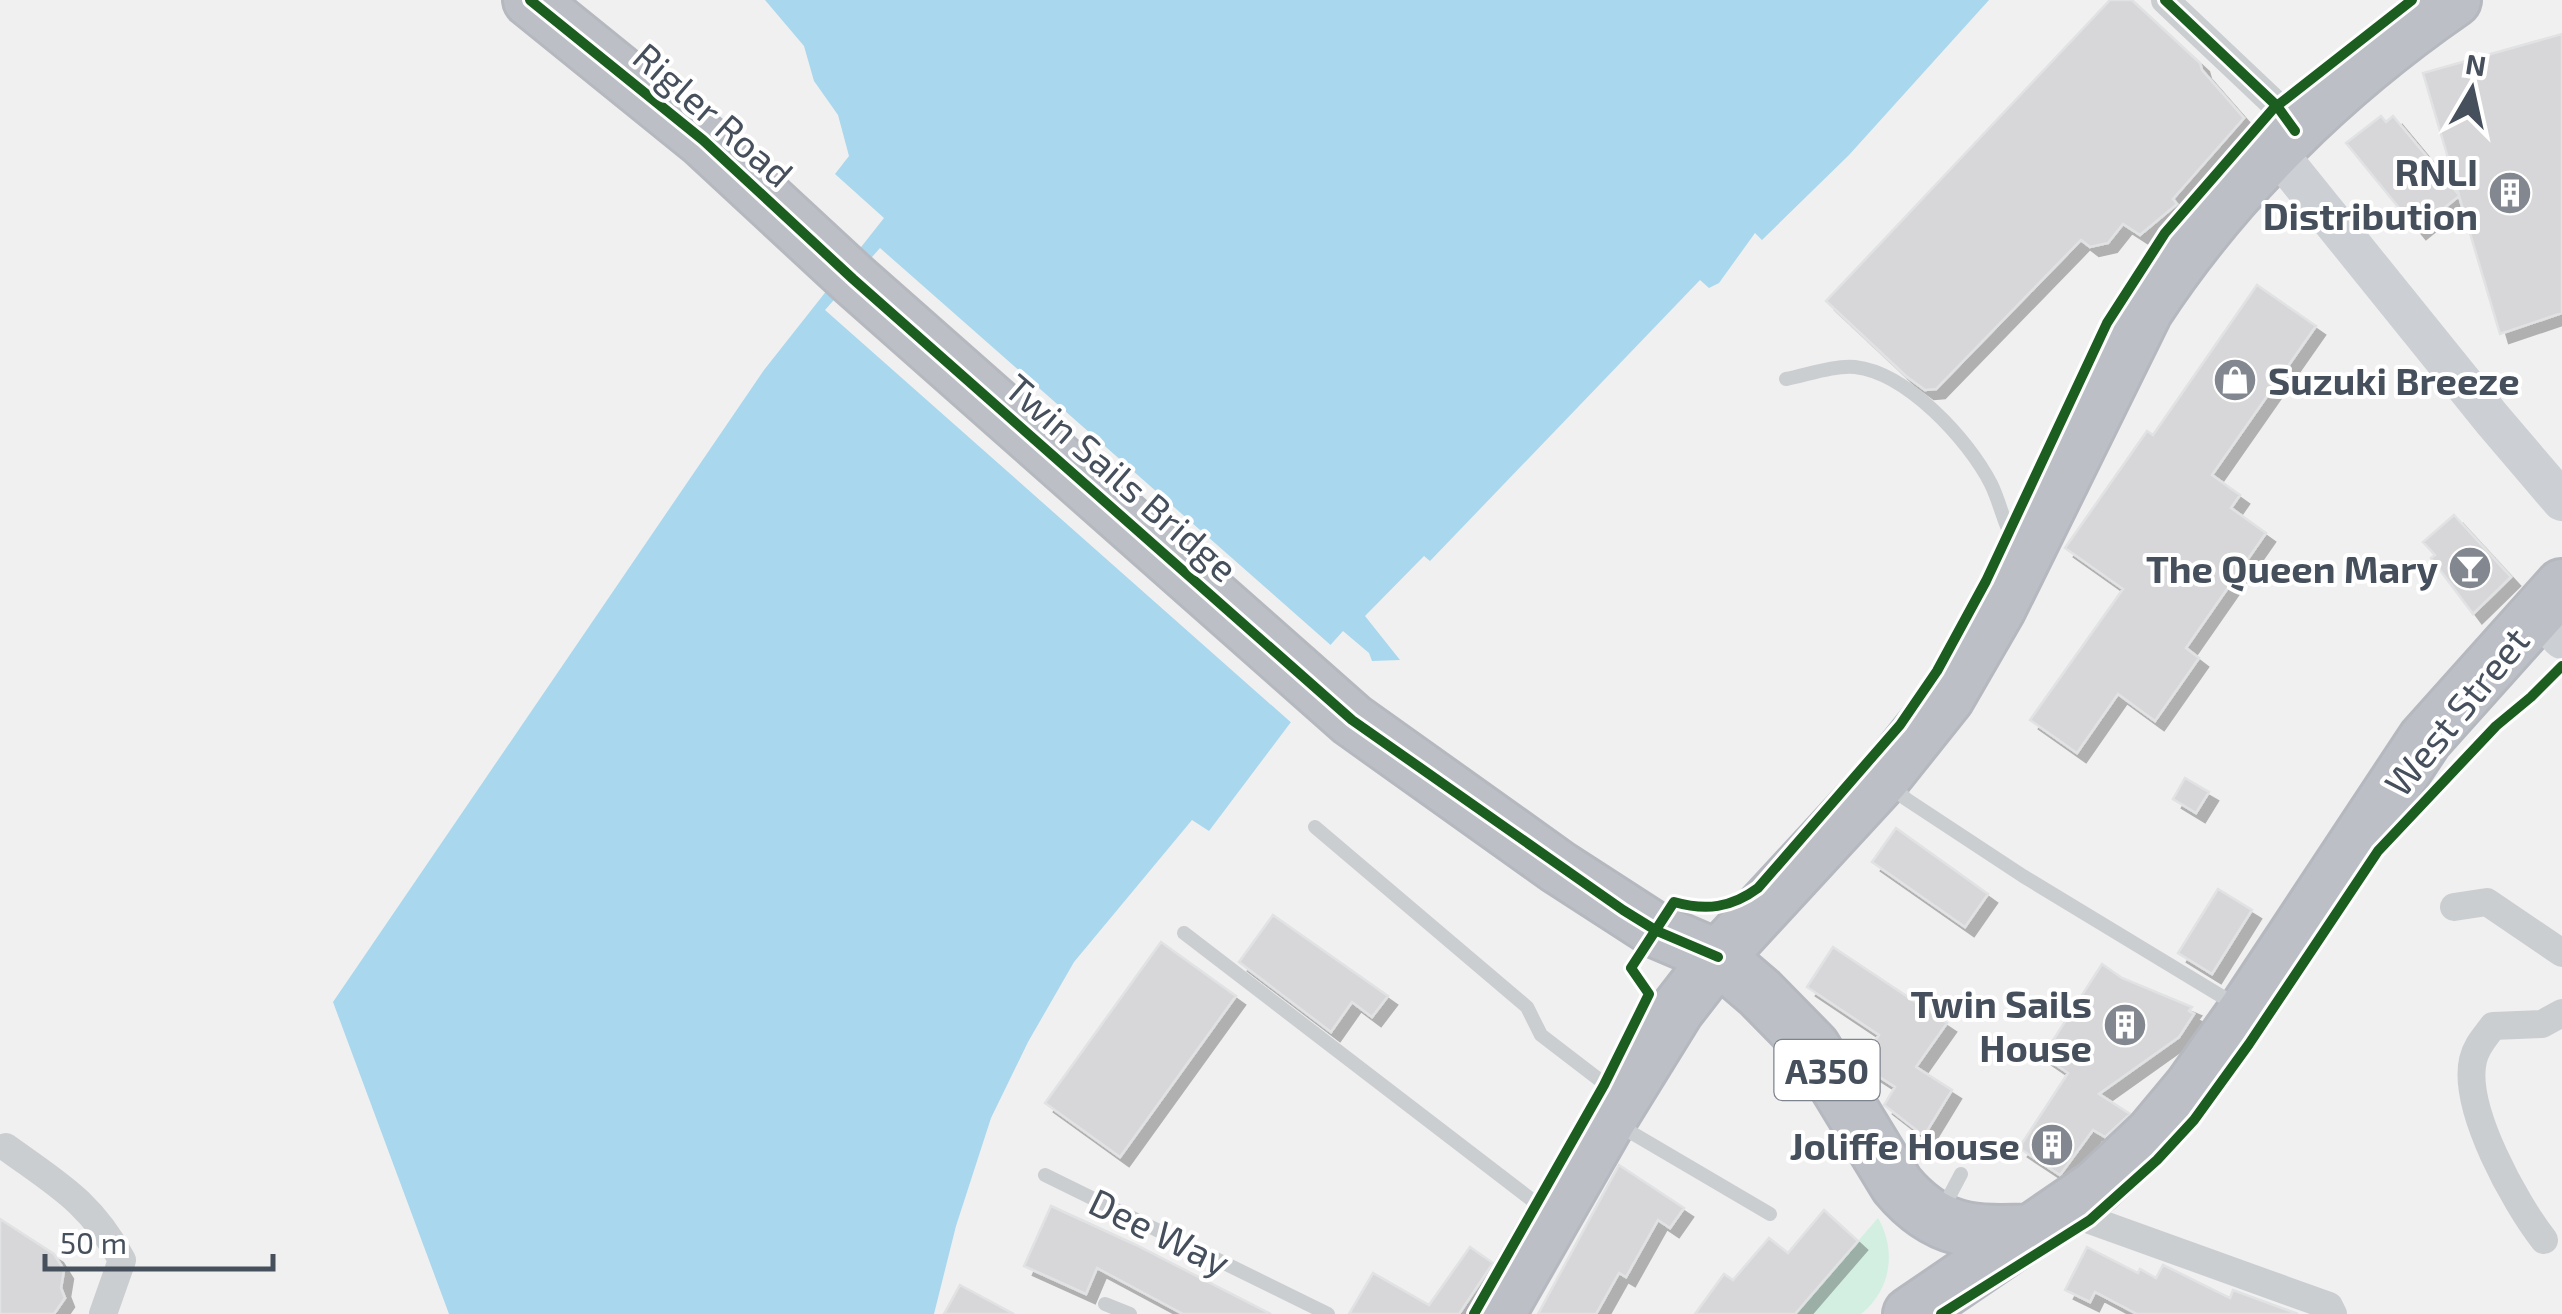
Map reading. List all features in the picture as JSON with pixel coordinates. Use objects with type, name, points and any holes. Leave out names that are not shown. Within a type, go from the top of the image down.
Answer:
[{"type":"highway","name":"Rigler Road","points":[[530,0],[703,140],[853,279]]},
{"type":"highway","points":[[1498,1314],[1677,1010],[1718,956],[1884,778],[1960,678],[1999,608],[2146,310],[2187,251],[2285,140],[2454,0]]},
{"type":"highway","name":"Twin Sails Bridge","points":[[853,279],[1352,720],[1624,910],[1657,931],[1718,956]]},
{"type":"highway","name":"West Street","points":[[1910,1314],[2052,1218],[2126,1161],[2152,1134],[2245,1011],[2425,739],[2553,612]]},
{"type":"highway","name":"A350","points":[[1718,956],[1777,1008],[1812,1047],[1912,1202],[1954,1228],[1986,1233],[2052,1218]]},
{"type":"street","points":[[2165,0],[2277,106],[2285,140],[2562,501]]},
{"type":"street","points":[[2454,907],[2487,902],[2562,953]]},
{"type":"street","points":[[2544,1240],[2503,1176],[2478,1108],[2472,1062],[2493,1026],[2542,1024],[2562,1013]]},
{"type":"street","points":[[6,1147],[78,1200],[104,1227],[122,1260],[103,1314]]},
{"type":"street","points":[[2052,1218],[2090,1220],[2329,1306],[2333,1314]]},
{"type":"lane","points":[[1786,379],[1852,366],[1893,378],[1954,430],[1991,484],[2008,534],[2023,556]]},
{"type":"lane","points":[[1884,778],[1906,799],[2023,876],[2245,1011]]},
{"type":"lane","points":[[1315,827],[1527,1007],[1542,1034],[1595,1079],[1616,1108],[1770,1214]]},
{"type":"lane","points":[[1184,934],[1554,1216]]},
{"type":"lane","points":[[1937,1220],[1961,1174]]},
{"type":"lane","name":"Dee Way","points":[[1045,1175],[1328,1314]]},
{"type":"lane","points":[[1105,1304],[1130,1314]]},
{"type":"green space","points":[[1878,1218],[1889,1257],[1885,1282],[1871,1304],[1861,1314],[1795,1314]]},
{"type":"water","points":[[765,0],[1989,0],[1849,155],[1762,240],[1755,233],[1719,283],[1709,288],[1700,280],[1430,561],[1424,556],[1365,616],[1400,660],[1372,661],[1369,653],[1343,631],[1281,700],[1291,722],[1209,831],[1192,820],[1074,962],[1028,1042],[991,1118],[956,1226],[934,1314],[449,1314],[333,1002],[764,370],[884,218],[835,174],[849,156],[838,115],[814,81],[804,46]]},
{"type":"pier","points":[[880,248],[1334,648],[1287,701],[1295,726],[825,310]]},
{"type":"building","points":[[2110,0],[2132,0],[2200,63],[2244,118],[2173,199],[2177,204],[2140,235],[2123,224],[2108,243],[2090,247],[2081,240],[1936,389],[1925,390],[1826,301]]},
{"type":"building","name":"RNLI Distribution","points":[[2562,34],[2562,313],[2500,334],[2459,196],[2417,230],[2346,143],[2381,116],[2386,122],[2393,116],[2459,195],[2423,73]]},
{"type":"building","points":[[2257,285],[2316,326],[2212,475],[2240,495],[2231,508],[2266,533],[2186,648],[2199,658],[2155,721],[2118,694],[2077,753],[2030,720],[2123,589],[2065,548],[2147,431],[2153,435]]},
{"type":"building","name":"The Queen Mary","points":[[2454,515],[2511,577],[2473,614],[2423,542]]},
{"type":"building","points":[[2185,778],[2209,792],[2196,813],[2173,799]]},
{"type":"building","points":[[1896,828],[1988,894],[1965,927],[1872,862]]},
{"type":"building","points":[[2218,889],[2252,910],[2212,974],[2178,953]]},
{"type":"building","points":[[1273,915],[1388,996],[1372,1017],[1352,1002],[1331,1032],[1239,962]]},
{"type":"building","points":[[1161,942],[1236,996],[1120,1157],[1045,1103]]},
{"type":"building","points":[[1833,947],[1947,1023],[1916,1067],[1952,1090],[1924,1136],[1884,1105],[1895,1087],[1859,1064],[1879,1035],[1807,987]]},
{"type":"building","name":"Twin Sails House","points":[[2102,964],[2122,978],[2192,1007],[2189,1011],[2194,1014],[2179,1037],[2099,1094],[2130,1114],[2105,1137],[2093,1130],[2060,1175],[2019,1148],[2068,1073],[2043,1056]]},
{"type":"building","points":[[1619,1165],[1684,1208],[1670,1228],[1658,1220],[1626,1277],[1619,1273],[1596,1314],[1538,1314]]},
{"type":"building","points":[[1051,1206],[1271,1314],[1183,1314],[1097,1268],[1086,1294],[1024,1266]]},
{"type":"building","points":[[1824,1210],[1858,1241],[1795,1314],[1695,1314],[1724,1274],[1733,1280],[1769,1238],[1788,1253]]},
{"type":"building","points":[[0,1219],[54,1254],[64,1270],[61,1288],[65,1298],[54,1314],[0,1314]]},
{"type":"building","points":[[1470,1247],[1493,1263],[1459,1314],[1349,1314],[1373,1273],[1429,1305]]},
{"type":"building","points":[[2087,1247],[2138,1273],[2140,1269],[2156,1278],[2163,1265],[2230,1298],[2233,1290],[2298,1314],[2137,1314],[2095,1292],[2090,1302],[2065,1290]]},
{"type":"building","points":[[960,1285],[1014,1314],[944,1314]]},
{"type":"cycle path","points":[[530,0],[703,140],[853,279],[1352,720],[1623,910],[1657,931],[1718,957]]},
{"type":"cycle path","points":[[2165,0],[2277,106],[2295,131]]},
{"type":"cycle path","points":[[1474,1314],[1604,1085],[1649,994],[1631,968],[1674,902],[1718,906],[1758,888],[1900,725],[1937,671],[1986,581],[2107,323],[2165,233],[2273,109],[2412,0]]},
{"type":"cycle path","points":[[1941,1314],[2090,1220],[2157,1160],[2194,1120],[2249,1044],[2378,851],[2496,726],[2562,666]]},
{"type":"place","name":"RNLI Distribution","points":[[2510,193]]},
{"type":"place","name":"Suzuki Breeze","points":[[2235,380]]},
{"type":"place","name":"The Queen Mary","points":[[2470,568]]},
{"type":"place","name":"Twin Sails House","points":[[2125,1025]]},
{"type":"place","name":"Joliffe House","points":[[2052,1145]]}]
